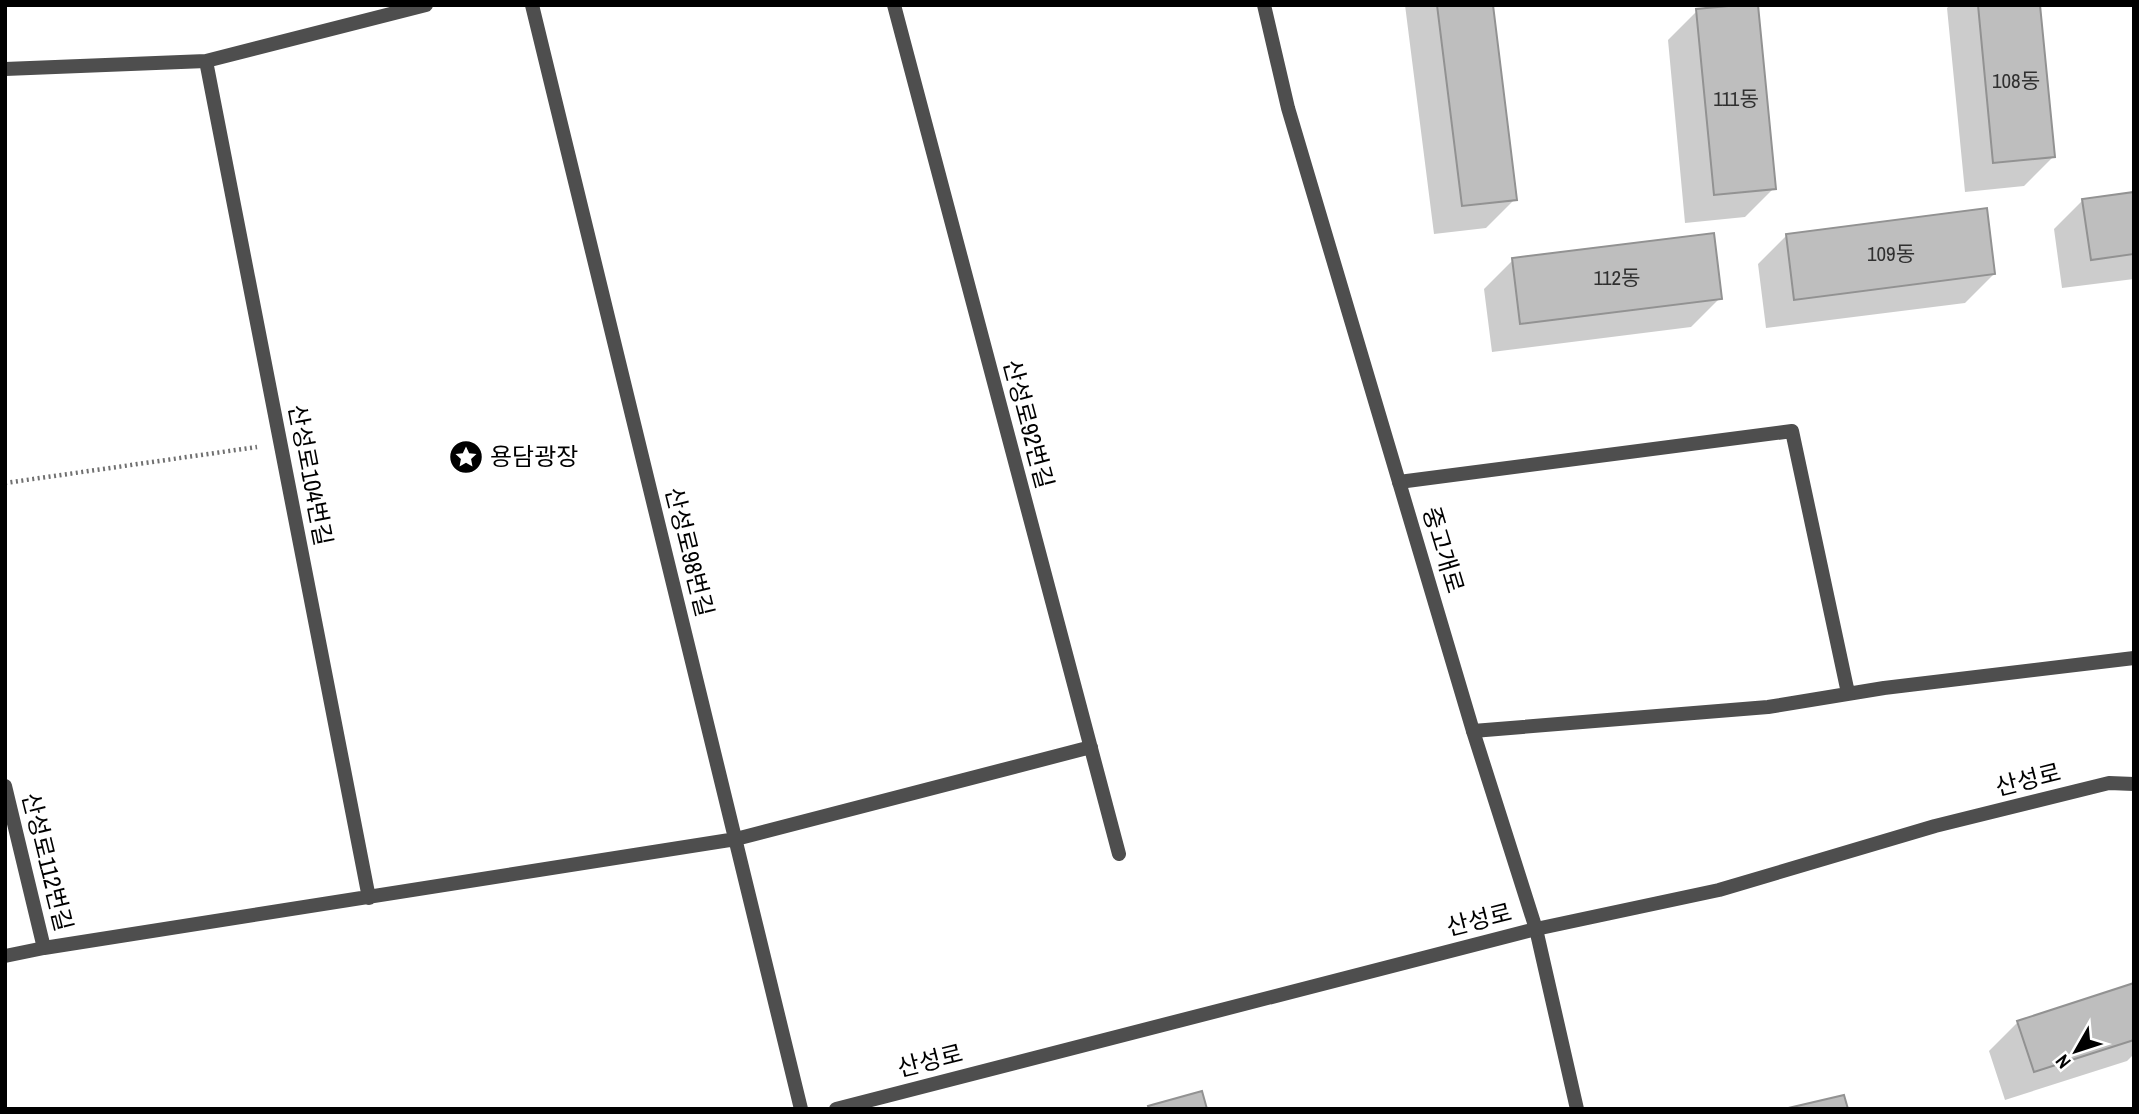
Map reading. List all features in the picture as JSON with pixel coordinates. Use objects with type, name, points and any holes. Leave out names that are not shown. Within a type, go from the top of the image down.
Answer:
[{"type":"street","points":[[5,69],[206,61],[426,5]]},
{"type":"street","name":"산성로98번길","points":[[533,5],[802,1109]]},
{"type":"street","name":"산성로92번길","points":[[894,5],[1119,853]]},
{"type":"street","name":"중고개로","points":[[1264,5],[1288,107],[1473,731],[1536,929],[1577,1109]]},
{"type":"street","name":"산성로104번길","points":[[206,61],[369,898]]},
{"type":"street","points":[[1399,482],[1792,431],[1848,693]]},
{"type":"street","points":[[1473,731],[1768,707],[1848,693],[2134,658]]},
{"type":"street","points":[[5,956],[736,839],[1091,747]]},
{"type":"street","name":"산성로","points":[[836,1109],[1536,929],[1719,890],[1935,826],[2109,783],[2134,784]]},
{"type":"street","name":"산성로112번길","points":[[5,786],[44,948]]},
{"type":"path","points":[[5,483],[280,443]]},
{"type":"building","points":[[1437,5],[1493,5],[1517,200],[1462,206]]},
{"type":"building","points":[[1758,5],[1776,189],[1714,195],[1696,9]]},
{"type":"building","points":[[1978,5],[2040,5],[2055,157],[1993,163]]},
{"type":"building","points":[[2134,192],[2134,254],[2091,260],[2082,199]]},
{"type":"building","points":[[1987,208],[1995,274],[1794,300],[1786,234]]},
{"type":"building","points":[[1714,233],[1722,299],[1520,324],[1512,258]]},
{"type":"building","points":[[2134,983],[2134,1040],[2034,1072],[2017,1021]]},
{"type":"building","points":[[1202,1091],[1207,1109],[1149,1109],[1148,1106]]},
{"type":"building","points":[[1844,1095],[1848,1109],[1784,1109]]},
{"type":"place","name":"용담광장","points":[[466,457]]}]
